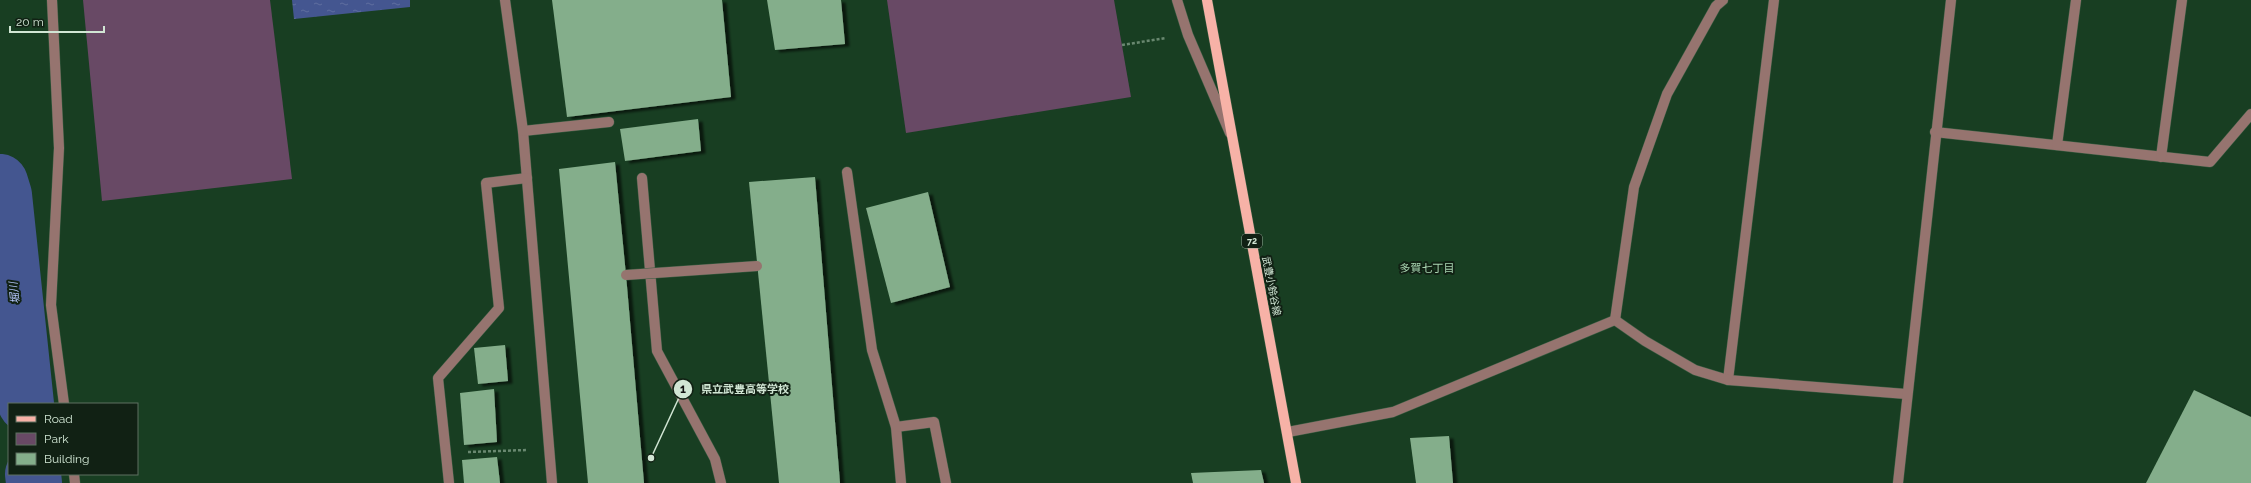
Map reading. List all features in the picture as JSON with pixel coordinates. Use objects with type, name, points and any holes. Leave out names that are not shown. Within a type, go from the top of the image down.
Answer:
[{"type":"main road","name":"武豊小鈴谷線","points":[[1207,0],[1288,432],[1296,483]]},
{"type":"street","points":[[52,0],[59,148],[51,305],[64,403]]},
{"type":"street","points":[[505,0],[523,131],[552,483]]},
{"type":"street","points":[[1177,0],[1188,35],[1232,138]]},
{"type":"street","points":[[1615,320],[1634,187],[1667,94],[1716,6],[1723,0]]},
{"type":"street","points":[[1728,380],[1774,0]]},
{"type":"street","points":[[1898,483],[1906,394],[1951,0]]},
{"type":"street","points":[[2057,145],[2076,0]]},
{"type":"street","points":[[2161,157],[2182,0]]},
{"type":"street","points":[[1935,132],[2210,162],[2251,114]]},
{"type":"street","points":[[523,131],[609,122]]},
{"type":"street","points":[[847,172],[872,350],[896,427],[901,483]]},
{"type":"street","points":[[449,483],[438,378],[499,308],[486,183],[527,178]]},
{"type":"street","points":[[642,178],[657,351],[715,459],[721,483]]},
{"type":"street","points":[[626,275],[757,266]]},
{"type":"street","points":[[1615,320],[1645,341],[1695,370],[1728,380],[1906,394]]},
{"type":"street","points":[[1288,432],[1393,412],[1615,320]]},
{"type":"street","points":[[896,427],[934,422],[946,483]]},
{"type":"path","points":[[1122,45],[1188,35]]},
{"type":"path","points":[[446,453],[550,449]]},
{"type":"green space","points":[[83,0],[270,0],[292,179],[102,201]]},
{"type":"green space","points":[[887,0],[1114,0],[1131,97],[906,133]]},
{"type":"water","points":[[292,0],[410,0],[410,7],[294,19]]},
{"type":"building","points":[[552,0],[722,0],[731,97],[567,117]]},
{"type":"building","points":[[767,0],[841,0],[845,44],[775,50]]},
{"type":"building","points":[[698,119],[701,151],[625,161],[620,129]]},
{"type":"building","points":[[615,162],[644,483],[588,483],[559,169]]},
{"type":"building","points":[[815,177],[840,483],[779,483],[749,182]]},
{"type":"building","points":[[928,192],[950,287],[891,303],[866,208]]},
{"type":"building","points":[[505,345],[508,381],[478,384],[474,348]]},
{"type":"building","points":[[494,389],[497,442],[464,445],[460,393]]},
{"type":"building","points":[[2194,390],[2251,417],[2251,483],[2146,483]]},
{"type":"building","points":[[1449,436],[1453,483],[1416,483],[1410,438]]},
{"type":"building","points":[[497,457],[500,483],[464,483],[462,460]]},
{"type":"building","points":[[1261,470],[1264,483],[1193,483],[1191,473]]},
{"type":"waterway","name":"堀川","points":[[0,182],[4,195],[26,403]]},
{"type":"waterway","name":"堀川","points":[[33,475],[34,483]]},
{"type":"place","name":"県立武豊高等学校","points":[[651,458]]},
{"type":"district","name":"多賀七丁目","points":[[1427,268]]}]
